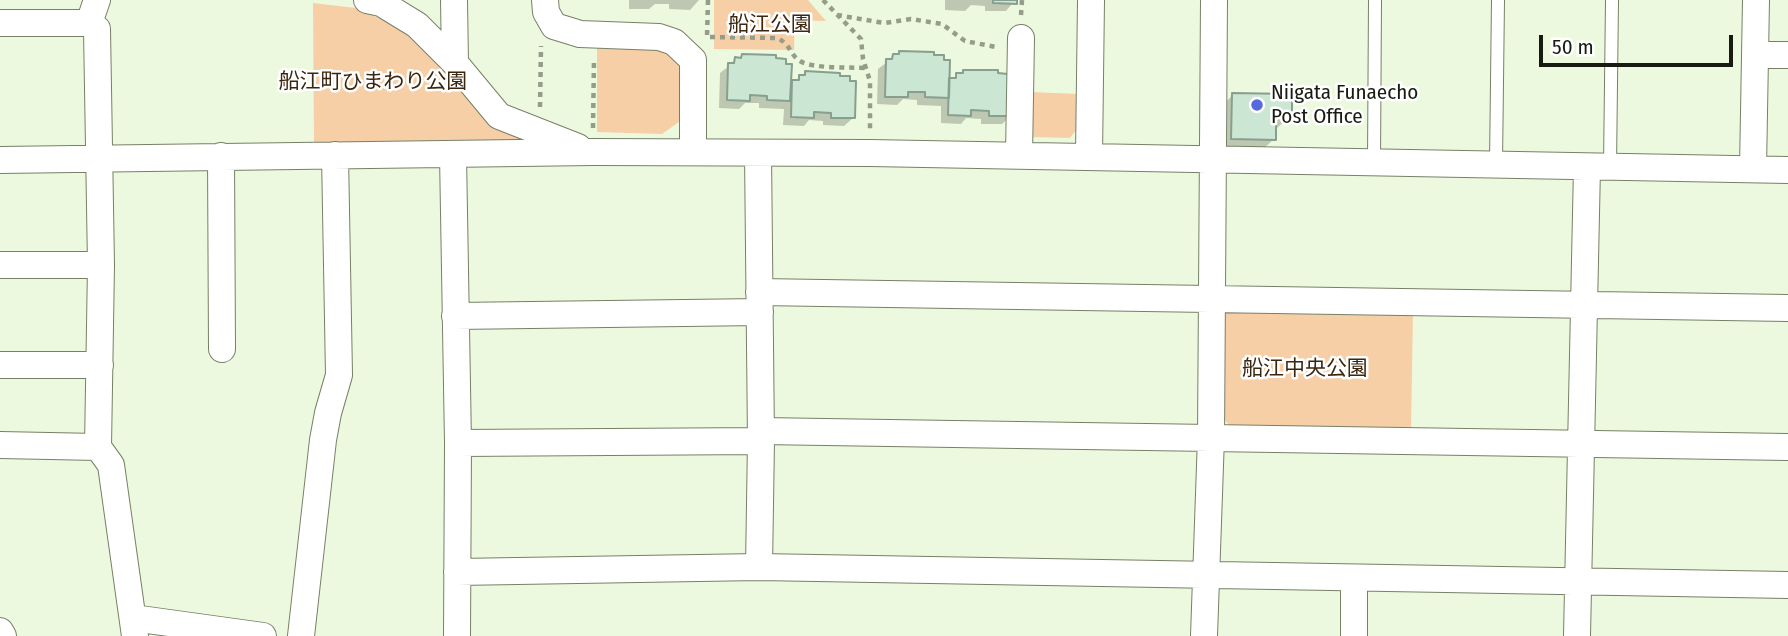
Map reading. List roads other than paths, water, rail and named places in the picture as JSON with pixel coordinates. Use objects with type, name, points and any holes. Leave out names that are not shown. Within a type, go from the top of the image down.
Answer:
[{"type":"street","points":[[367,0],[381,3],[417,25],[455,63],[499,116],[593,152]]},
{"type":"street","points":[[454,0],[455,63]]},
{"type":"street","points":[[545,0],[546,12],[554,26],[580,34],[659,37],[674,42],[693,60],[692,152]]},
{"type":"street","points":[[1089,156],[1091,0]]},
{"type":"street","points":[[1204,636],[1211,437],[1214,0]]},
{"type":"street","points":[[1754,169],[1756,0]]},
{"type":"street","points":[[0,23],[93,11],[97,29],[101,265],[98,447],[111,465],[134,627],[263,636]]},
{"type":"street","points":[[1019,155],[1021,37]]},
{"type":"street","points":[[1756,55],[1788,55]]},
{"type":"street","points":[[0,160],[692,152],[1213,158],[1788,170]]},
{"type":"street","points":[[758,153],[761,436],[759,567]]},
{"type":"street","points":[[302,636],[323,440],[339,375],[335,155]]},
{"type":"street","points":[[453,155],[458,443],[457,636]]},
{"type":"street","points":[[221,156],[222,349]]},
{"type":"street","points":[[1577,636],[1583,307],[1598,167]]},
{"type":"street","points":[[0,265],[101,265]]},
{"type":"street","points":[[455,316],[760,302],[1211,298],[1583,307],[1788,308]]},
{"type":"street","points":[[0,365],[100,365]]},
{"type":"street","points":[[458,443],[761,436],[1211,437],[1788,447]]},
{"type":"street","points":[[0,445],[98,447]]},
{"type":"street","points":[[457,572],[759,567],[1788,585]]},
{"type":"street","points":[[1354,578],[1354,636]]},
{"type":"street","points":[[0,631],[3,636]]},
{"type":"lane","points":[[1374,162],[1375,0]]},
{"type":"lane","points":[[1496,164],[1498,0]]},
{"type":"lane","points":[[1598,167],[1612,0]]},
{"type":"place","name":"Niigata Funaecho Post Office","points":[[1257,105]]},
{"type":"park label","name":"船江公園","points":[[770,25]]},
{"type":"park label","name":"船江町ひまわり公園","points":[[373,82]]},
{"type":"park label","name":"船江中央公園","points":[[1305,369]]}]
